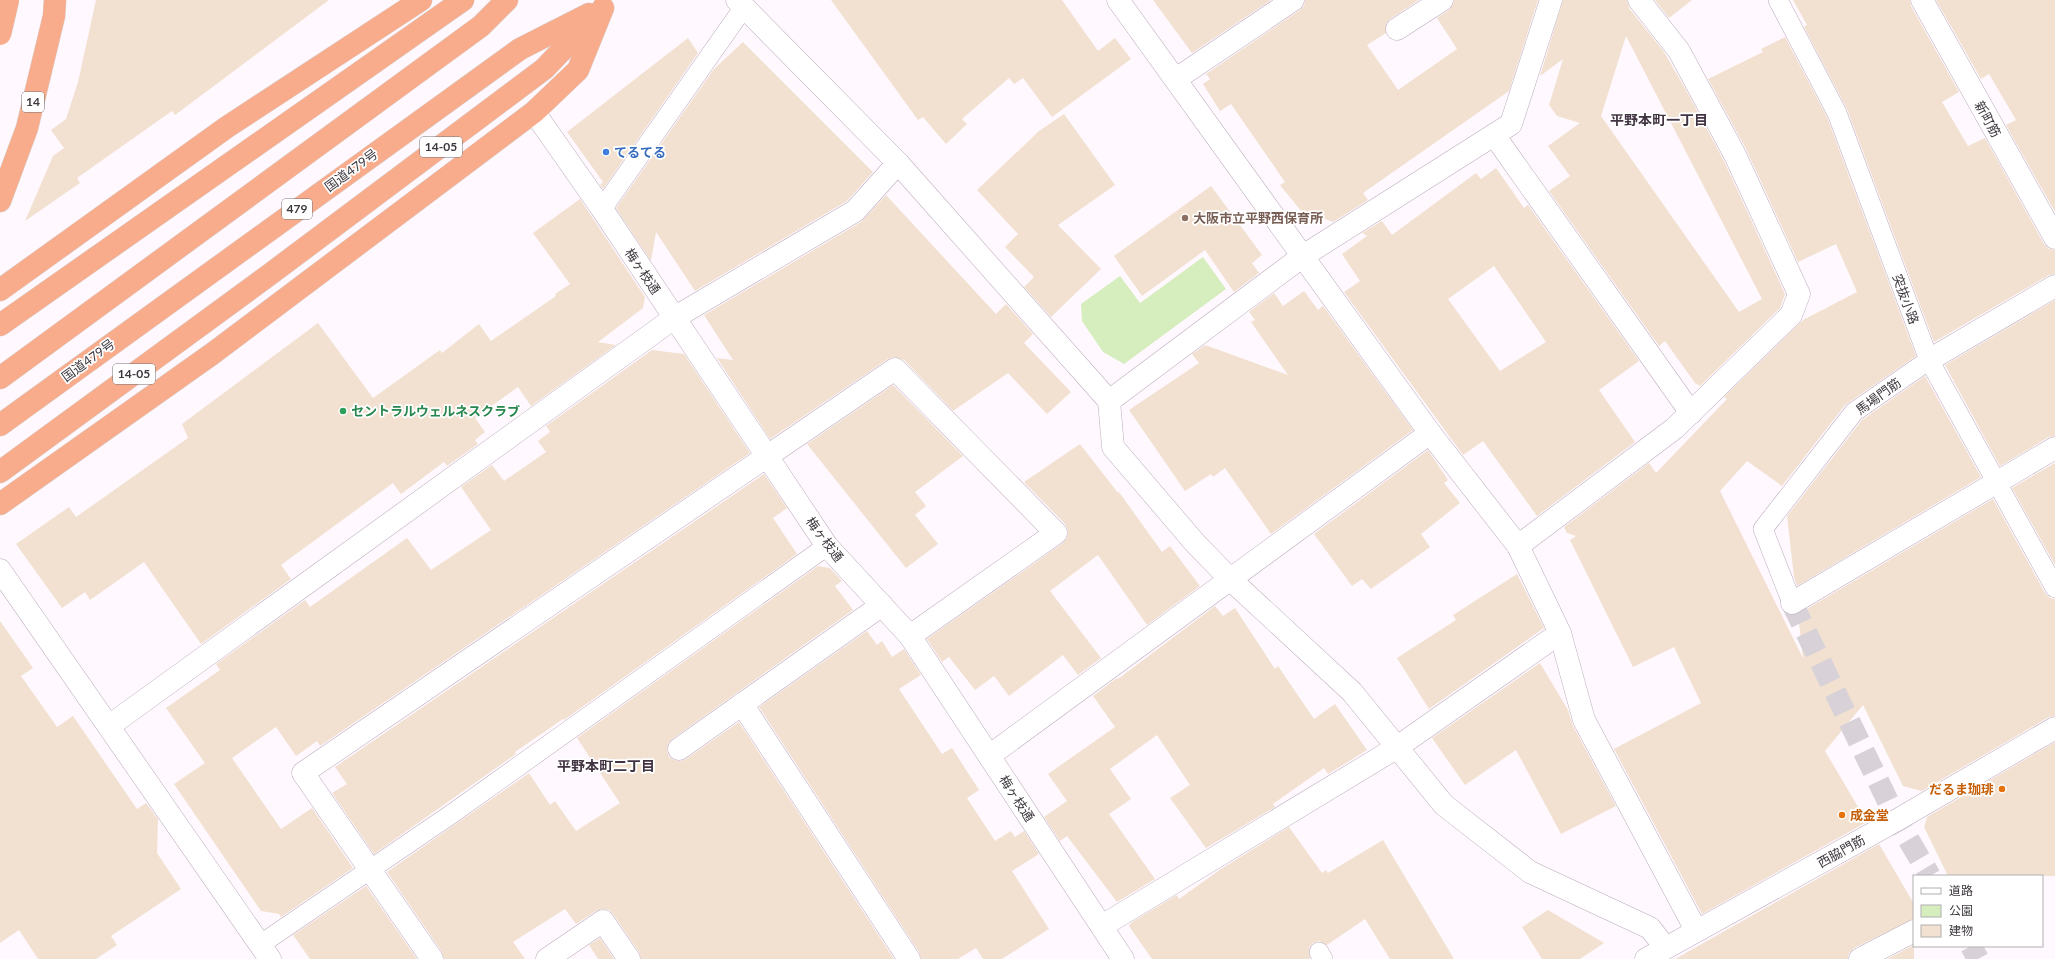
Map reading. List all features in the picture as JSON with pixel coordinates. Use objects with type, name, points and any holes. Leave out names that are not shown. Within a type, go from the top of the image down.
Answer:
[{"type":"highway","points":[[0,34],[8,0]]},
{"type":"highway","name":"14","points":[[0,200],[27,128],[54,16],[55,0]]},
{"type":"highway","points":[[0,290],[227,127],[421,0]]},
{"type":"highway","points":[[0,325],[463,0]]},
{"type":"highway","points":[[0,378],[481,26],[507,0]]},
{"type":"highway","points":[[0,504],[219,349],[534,112],[578,70],[608,4]]},
{"type":"highway","name":"14-05","points":[[0,472],[269,275],[544,70],[608,4]]},
{"type":"highway","name":"国道479号","points":[[0,424],[520,49],[608,4]]},
{"type":"street","points":[[0,11],[16,0]]},
{"type":"street","points":[[1118,0],[1430,433],[1518,546],[1560,633],[1584,720],[1696,930]]},
{"type":"street","points":[[1176,79],[1293,0]]},
{"type":"street","points":[[1397,29],[1442,0]]},
{"type":"street","points":[[1109,401],[1303,256],[1511,124],[1551,0]]},
{"type":"street","points":[[1518,546],[1675,428],[1792,315],[1800,294],[1735,155],[1679,51],[1639,0]]},
{"type":"street","name":"新町筋","points":[[1922,0],[2055,238]]},
{"type":"street","points":[[740,3],[898,163],[1109,401],[1113,447],[1194,543],[1231,580],[1352,692],[1396,748],[1444,804],[1530,872],[1650,928],[1665,947]]},
{"type":"street","name":"梅ヶ枝通","points":[[534,112],[602,209],[828,546],[910,636],[1123,959]]},
{"type":"street","points":[[1494,135],[1691,413]]},
{"type":"street","points":[[109,726],[674,318],[855,211],[898,163]]},
{"type":"street","name":"馬場門筋","points":[[1929,360],[2055,286]]},
{"type":"street","points":[[432,959],[303,773],[895,369],[1056,533],[910,636]]},
{"type":"street","points":[[989,756],[1430,433]]},
{"type":"street","points":[[1792,604],[2055,448]]},
{"type":"street","points":[[0,570],[266,952]]},
{"type":"street","points":[[679,749],[882,605]]},
{"type":"street","points":[[1102,926],[1396,748],[1560,633]]},
{"type":"street","points":[[742,704],[909,959]]},
{"type":"street","name":"西脇門筋","points":[[1646,959],[1665,947],[1897,820],[2055,728]]},
{"type":"street","points":[[547,959],[603,922],[629,959]]},
{"type":"street","points":[[1860,959],[1913,932]]},
{"type":"lane","name":"突抜小路","points":[[1778,0],[1837,113],[1929,360],[2055,588]]},
{"type":"lane","points":[[602,209],[740,3]]},
{"type":"lane","name":"馬場門筋","points":[[1792,604],[1763,529],[1854,412],[1929,360]]},
{"type":"lane","points":[[266,952],[371,869],[828,546]]},
{"type":"green space","points":[[1203,257],[1226,289],[1124,364],[1103,352],[1082,321],[1081,304],[1120,276],[1140,303]]},
{"type":"building","points":[[96,0],[329,0],[175,115],[172,111],[77,178],[80,183],[25,221],[53,156],[64,148],[51,130],[66,119],[78,82]]},
{"type":"building","points":[[831,0],[1062,0],[1098,51],[1115,38],[1131,59],[1052,117],[1023,78],[1014,84],[1009,78],[962,119],[967,124],[946,144],[923,117],[918,120]]},
{"type":"building","points":[[1153,0],[1271,0],[1192,53]]},
{"type":"building","points":[[1305,0],[1419,0],[1390,19],[1386,24],[1386,33],[1367,45],[1398,90],[1457,49],[1437,18],[1449,10],[1453,5],[1454,0],[1538,0],[1509,91],[1363,193],[1368,200],[1333,222],[1312,214],[1306,217],[1280,185],[1285,182],[1231,104],[1220,111],[1203,84],[1210,79],[1206,74],[1300,10],[1304,6]]},
{"type":"building","points":[[1563,0],[1627,0],[1629,8],[1664,52],[1724,161],[1785,294],[1780,308],[1700,386],[1695,383],[1665,341],[1659,346],[1549,191],[1570,176],[1548,146],[1580,123],[1557,116],[1549,105],[1563,59],[1540,76]],"holes":[[[1626,36],[1762,299],[1739,312],[1601,116]]]},
{"type":"building","points":[[1655,0],[1692,0],[1669,18]]},
{"type":"building","points":[[1793,0],[1910,0],[1911,6],[1959,92],[1942,102],[1968,146],[1985,138],[2044,244],[2049,249],[2055,250],[2055,274],[2049,275],[1934,342],[1847,109],[1804,27],[1807,25]]},
{"type":"building","points":[[1936,0],[2055,0],[2055,212],[2006,125],[2016,120],[1989,74],[1981,79]]},
{"type":"building","points":[[1785,37],[1827,117],[1916,356],[1845,405],[1782,486],[1747,461],[1720,491],[1803,658],[1798,614],[1993,499],[2045,593],[2050,598],[2055,599],[2055,716],[2049,717],[1922,791],[1903,786],[1863,705],[1825,751],[1867,822],[1702,914],[1614,749],[1701,703],[1674,647],[1633,667],[1570,540],[1576,536],[1567,533],[1564,527],[1649,463],[1656,473],[1727,399],[1724,397],[1803,320],[1857,292],[1836,244],[1798,262],[1746,149],[1708,79],[1763,52],[1761,49]]},
{"type":"building","points":[[688,38],[698,53],[603,189],[600,185],[603,182],[567,132]]},
{"type":"building","points":[[743,42],[873,172],[847,201],[695,291],[656,232],[651,261],[616,208],[714,69]]},
{"type":"building","points":[[1064,114],[1115,185],[1058,225],[1101,269],[1051,317],[1024,287],[1034,277],[1005,247],[1018,234],[977,190],[1039,131]]},
{"type":"building","points":[[1496,168],[1524,208],[1528,205],[1639,361],[1599,390],[1635,442],[1537,516],[1483,441],[1463,455],[1344,292],[1360,281],[1342,254],[1367,236],[1362,233],[1382,221],[1392,235],[1476,173],[1481,179]],"holes":[[[1494,266],[1546,342],[1500,371],[1448,299]]]},
{"type":"building","points":[[1211,186],[1262,255],[1252,263],[1259,273],[1234,292],[1205,250],[1142,296],[1114,256]]},
{"type":"building","points":[[886,195],[996,314],[1006,304],[1033,334],[1024,343],[1071,392],[1047,414],[1008,373],[953,411],[904,360],[894,357],[888,359],[770,439],[717,358],[733,360],[704,315],[861,222]]},
{"type":"building","points":[[580,199],[645,297],[643,308],[598,342],[616,345],[531,406],[518,387],[475,418],[485,432],[475,440],[478,444],[447,466],[444,462],[401,494],[393,483],[281,565],[291,579],[201,644],[144,562],[90,600],[85,592],[62,608],[16,544],[69,507],[76,517],[188,438],[182,424],[318,323],[373,398],[440,350],[442,353],[479,324],[491,341],[556,296],[555,294],[570,284],[533,233]]},
{"type":"building","points":[[1304,291],[1318,310],[1323,306],[1413,430],[1271,534],[1225,468],[1213,477],[1211,474],[1185,491],[1129,410],[1199,363],[1192,354],[1205,345],[1288,375],[1251,322],[1255,320],[1249,312],[1274,293],[1283,306]]},
{"type":"building","points":[[2055,300],[2055,436],[2049,437],[2000,466],[1945,365]]},
{"type":"building","points":[[652,350],[684,354],[750,453],[320,746],[317,741],[296,756],[276,727],[232,758],[281,829],[312,808],[353,868],[281,917],[279,914],[261,911],[174,784],[205,763],[166,708],[220,670],[216,664],[305,600],[310,607],[407,538],[431,570],[491,530],[461,487],[492,465],[504,481],[546,452],[538,441],[550,432],[546,426]]},
{"type":"building","points":[[1925,376],[1981,477],[1797,586],[1794,577],[1787,516],[1862,420]]},
{"type":"building","points":[[893,385],[963,456],[915,492],[926,506],[915,515],[938,544],[906,568],[807,444]]},
{"type":"building","points":[[1080,444],[1118,493],[1119,492],[1162,552],[1170,546],[1200,586],[1147,625],[1098,555],[1050,591],[1101,658],[1078,675],[1063,655],[1009,696],[994,676],[975,690],[949,657],[942,662],[927,639],[1063,543],[1067,538],[1068,531],[1065,524],[1024,482]]},
{"type":"building","points":[[1428,450],[1448,480],[1444,483],[1460,503],[1421,534],[1430,547],[1371,589],[1362,579],[1352,586],[1314,534]]},
{"type":"building","points":[[2055,463],[2055,565],[2012,488]]},
{"type":"building","points":[[764,474],[787,508],[773,518],[797,554],[564,720],[563,719],[515,752],[516,754],[374,854],[332,793],[347,784],[335,767]]},
{"type":"building","points":[[818,566],[830,568],[842,581],[835,586],[853,610],[672,739],[668,744],[667,751],[669,757],[674,760],[681,761],[686,759],[739,722],[894,959],[641,959],[639,952],[609,910],[602,909],[596,911],[576,924],[565,909],[513,942],[525,959],[444,959],[442,952],[387,872],[529,773],[550,805],[555,801],[576,831],[620,803],[577,738]]},
{"type":"building","points":[[1517,574],[1544,628],[1429,709],[1397,658],[1456,620],[1453,615]]},
{"type":"building","points":[[1215,606],[1223,616],[1235,608],[1275,669],[1278,666],[1314,719],[1335,704],[1367,750],[1328,774],[1324,768],[1273,804],[1275,807],[1206,848],[1170,798],[1190,785],[1157,735],[1110,769],[1131,799],[1109,814],[1155,879],[1117,902],[1067,836],[1060,841],[1044,817],[1067,801],[1048,774],[1115,727],[1093,696]]},
{"type":"building","points":[[0,621],[33,668],[21,676],[57,727],[73,716],[137,809],[146,803],[158,819],[157,853],[181,889],[111,936],[117,945],[96,959],[38,959],[19,930],[0,943]]},
{"type":"building","points":[[867,631],[877,645],[882,641],[892,657],[904,649],[921,675],[899,689],[942,754],[952,748],[979,790],[967,798],[995,841],[1011,831],[1015,837],[1024,831],[1039,854],[1012,871],[1049,929],[1002,959],[983,959],[976,948],[958,959],[921,959],[919,952],[759,707]]},
{"type":"building","points":[[1540,663],[1568,710],[1573,726],[1616,806],[1561,834],[1516,750],[1465,785],[1432,738]]},
{"type":"building","points":[[2055,742],[2055,876],[1948,875],[1924,827],[1927,817]]},
{"type":"building","points":[[1289,827],[1322,873],[1326,870],[1328,873],[1383,840],[1454,959],[1390,959],[1365,919],[1327,945],[1319,941],[1313,943],[1309,947],[1310,958],[1308,959],[1152,959],[1129,926],[1132,922],[1177,895],[1179,899],[1221,869]]},
{"type":"building","points":[[1879,844],[1913,902],[1913,919],[1854,948],[1849,953],[1848,959],[1675,959]]},
{"type":"building","points":[[366,886],[417,959],[310,959],[293,935]]},
{"type":"building","points":[[1548,910],[1604,943],[1580,959],[1542,959],[1522,927]]},
{"type":"building","points":[[600,938],[614,959],[598,959],[589,945]]},
{"type":"building","points":[[1913,946],[1914,947],[1914,959],[1887,959]]},
{"type":"tunnel","points":[[1792,603],[1897,820],[1929,875]]},
{"type":"tunnel","points":[[1972,947],[1978,959]]},
{"type":"place","name":"てるてる","points":[[606,152]]},
{"type":"place","name":"大阪市立平野西保育所","points":[[1185,218]]},
{"type":"place","name":"セントラルウェルネスクラブ","points":[[343,411]]},
{"type":"place","name":"だるま珈琲","points":[[2002,789]]},
{"type":"place","name":"成金堂","points":[[1842,815]]},
{"type":"district","name":"平野本町一丁目","points":[[1659,120]]},
{"type":"district","name":"平野本町二丁目","points":[[606,766]]}]
